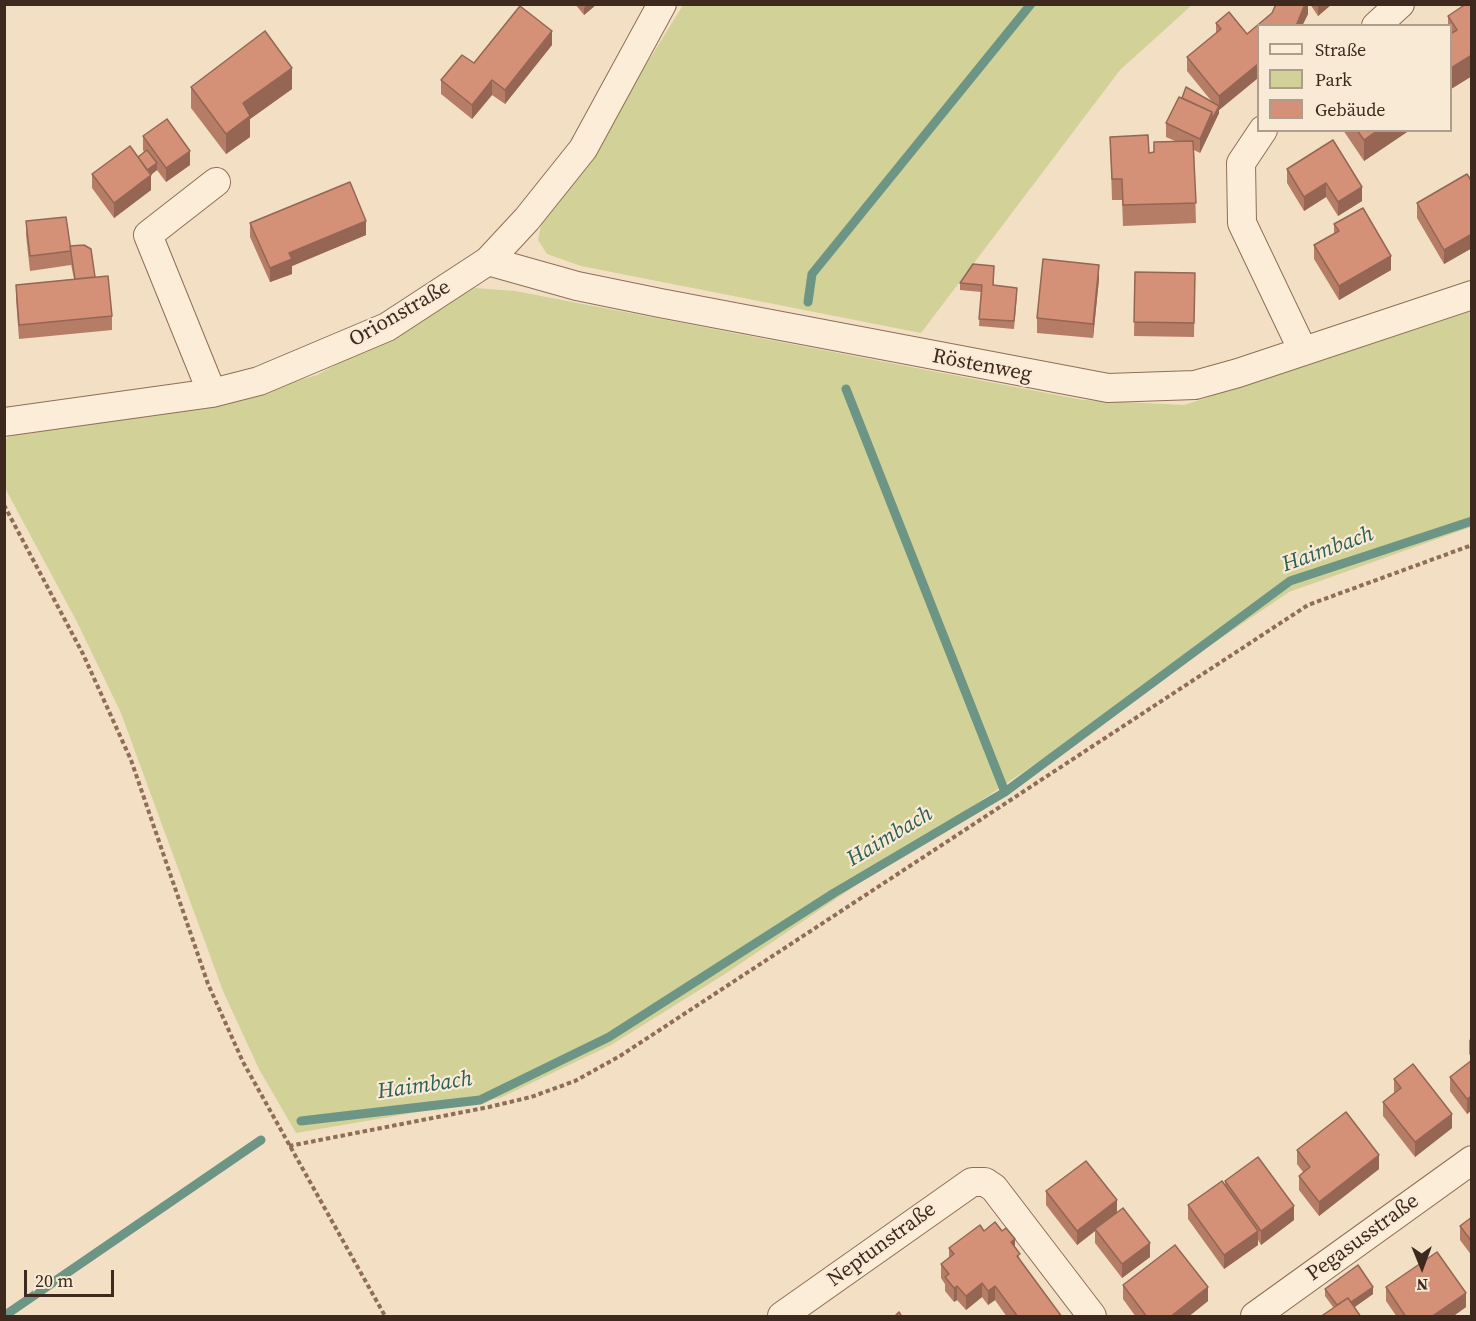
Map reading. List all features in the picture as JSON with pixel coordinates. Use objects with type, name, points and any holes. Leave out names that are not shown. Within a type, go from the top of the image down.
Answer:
[{"type":"street","name":"Orionstraße","points":[[4,423],[212,393],[259,381],[387,327],[488,261],[527,219],[583,149],[609,106],[662,4]]},
{"type":"street","points":[[1378,24],[1400,4]]},
{"type":"street","points":[[1262,132],[1241,163],[1242,223],[1303,351]]},
{"type":"street","points":[[212,393],[148,235],[216,182]]},
{"type":"street","name":"Röstenweg","points":[[488,261],[577,286],[1108,388],[1195,385],[1472,295]]},
{"type":"street","name":"Pegasusstraße","points":[[1255,1317],[1472,1160]]},
{"type":"street","name":"Neptunstraße","points":[[782,1317],[972,1182],[985,1182],[994,1188],[1092,1317]]},
{"type":"path","points":[[4,505],[83,654],[126,749],[208,984],[243,1062],[386,1317]]},
{"type":"path","points":[[289,1146],[489,1107],[531,1097],[575,1081],[630,1050],[1308,605],[1472,545]]},
{"type":"green space","points":[[683,5],[1192,5],[1120,70],[921,333],[581,266],[547,254],[538,240],[542,221],[578,175]]},
{"type":"green space","points":[[475,288],[515,291],[1083,400],[1184,405],[1471,311],[1471,527],[1289,592],[725,974],[611,1045],[500,1098],[296,1133],[259,1069],[223,991],[121,713],[77,622],[5,488],[5,441],[8,437],[29,429],[238,399],[317,375]]},
{"type":"building","points":[[1276,4],[1305,4],[1297,24],[1259,24],[1272,13]]},
{"type":"building","points":[[1466,4],[1472,4],[1472,55],[1452,67],[1452,33],[1457,30],[1448,16]]},
{"type":"building","points":[[520,6],[552,31],[505,90],[492,80],[472,105],[441,80],[462,55],[474,63]]},
{"type":"building","points":[[1229,12],[1247,34],[1257,26],[1257,65],[1219,96],[1187,57],[1221,29],[1216,23]]},
{"type":"building","points":[[265,31],[292,68],[243,103],[250,116],[226,134],[191,87]]},
{"type":"building","points":[[1186,87],[1219,106],[1212,119],[1212,112],[1182,98]]},
{"type":"building","points":[[1179,97],[1212,112],[1200,139],[1166,123]]},
{"type":"building","points":[[167,119],[190,151],[166,168],[143,136]]},
{"type":"building","points":[[1358,132],[1375,132],[1364,140]]},
{"type":"building","points":[[1148,135],[1149,153],[1154,152],[1154,142],[1193,141],[1196,203],[1123,205],[1122,179],[1112,179],[1110,137]]},
{"type":"building","points":[[1333,140],[1362,187],[1338,202],[1326,183],[1304,197],[1287,169]]},
{"type":"building","points":[[130,146],[151,175],[114,203],[92,174]]},
{"type":"building","points":[[147,150],[157,163],[147,170],[138,157]]},
{"type":"building","points":[[1467,174],[1472,182],[1472,234],[1444,250],[1417,203]]},
{"type":"building","points":[[350,182],[366,221],[289,253],[292,259],[270,268],[250,223]]},
{"type":"building","points":[[1363,208],[1391,256],[1339,286],[1314,245],[1339,231],[1334,224]]},
{"type":"building","points":[[66,217],[71,251],[30,256],[26,221]]},
{"type":"building","points":[[84,245],[91,249],[95,277],[75,279],[70,246]]},
{"type":"building","points":[[1043,259],[1099,265],[1093,324],[1037,318]]},
{"type":"building","points":[[973,264],[994,266],[993,285],[1017,288],[1014,321],[979,319],[982,285],[960,283]]},
{"type":"building","points":[[1135,272],[1195,273],[1194,323],[1134,322]]},
{"type":"building","points":[[108,276],[112,316],[19,325],[16,285]]},
{"type":"building","points":[[1472,1060],[1472,1096],[1467,1099],[1450,1077]]},
{"type":"building","points":[[1413,1064],[1452,1114],[1415,1142],[1383,1102],[1401,1088],[1394,1079]]},
{"type":"building","points":[[1346,1112],[1379,1155],[1319,1202],[1299,1176],[1310,1167],[1297,1150]]},
{"type":"building","points":[[1258,1157],[1294,1206],[1261,1231],[1225,1181]]},
{"type":"building","points":[[1086,1161],[1117,1200],[1077,1231],[1046,1191]]},
{"type":"building","points":[[1222,1181],[1258,1231],[1224,1255],[1188,1205]]},
{"type":"building","points":[[1123,1208],[1150,1243],[1122,1264],[1095,1229]]},
{"type":"building","points":[[1472,1217],[1472,1242],[1460,1226]]},
{"type":"building","points":[[995,1222],[1002,1231],[1006,1228],[1015,1239],[1011,1242],[1020,1254],[1017,1256],[1062,1317],[1018,1317],[995,1286],[988,1291],[982,1283],[966,1296],[957,1286],[954,1288],[945,1277],[949,1274],[941,1264],[954,1254],[949,1248],[980,1225],[984,1231]]},
{"type":"building","points":[[1175,1245],[1208,1287],[1170,1317],[1147,1317],[1123,1285]]},
{"type":"building","points":[[1437,1252],[1466,1293],[1431,1317],[1406,1317],[1386,1287]]},
{"type":"building","points":[[1358,1265],[1373,1287],[1351,1302],[1348,1298],[1337,1305],[1325,1289]]},
{"type":"building","points":[[1348,1298],[1361,1317],[1320,1317]]},
{"type":"waterway","points":[[808,302],[812,274],[1031,4]]},
{"type":"waterway","points":[[846,389],[1005,792]]},
{"type":"waterway","name":"Haimbach","points":[[301,1121],[480,1100],[609,1037],[834,893],[1005,792],[1290,581],[1472,521]]},
{"type":"waterway","name":"Haimbach","points":[[4,1316],[261,1140]]}]
